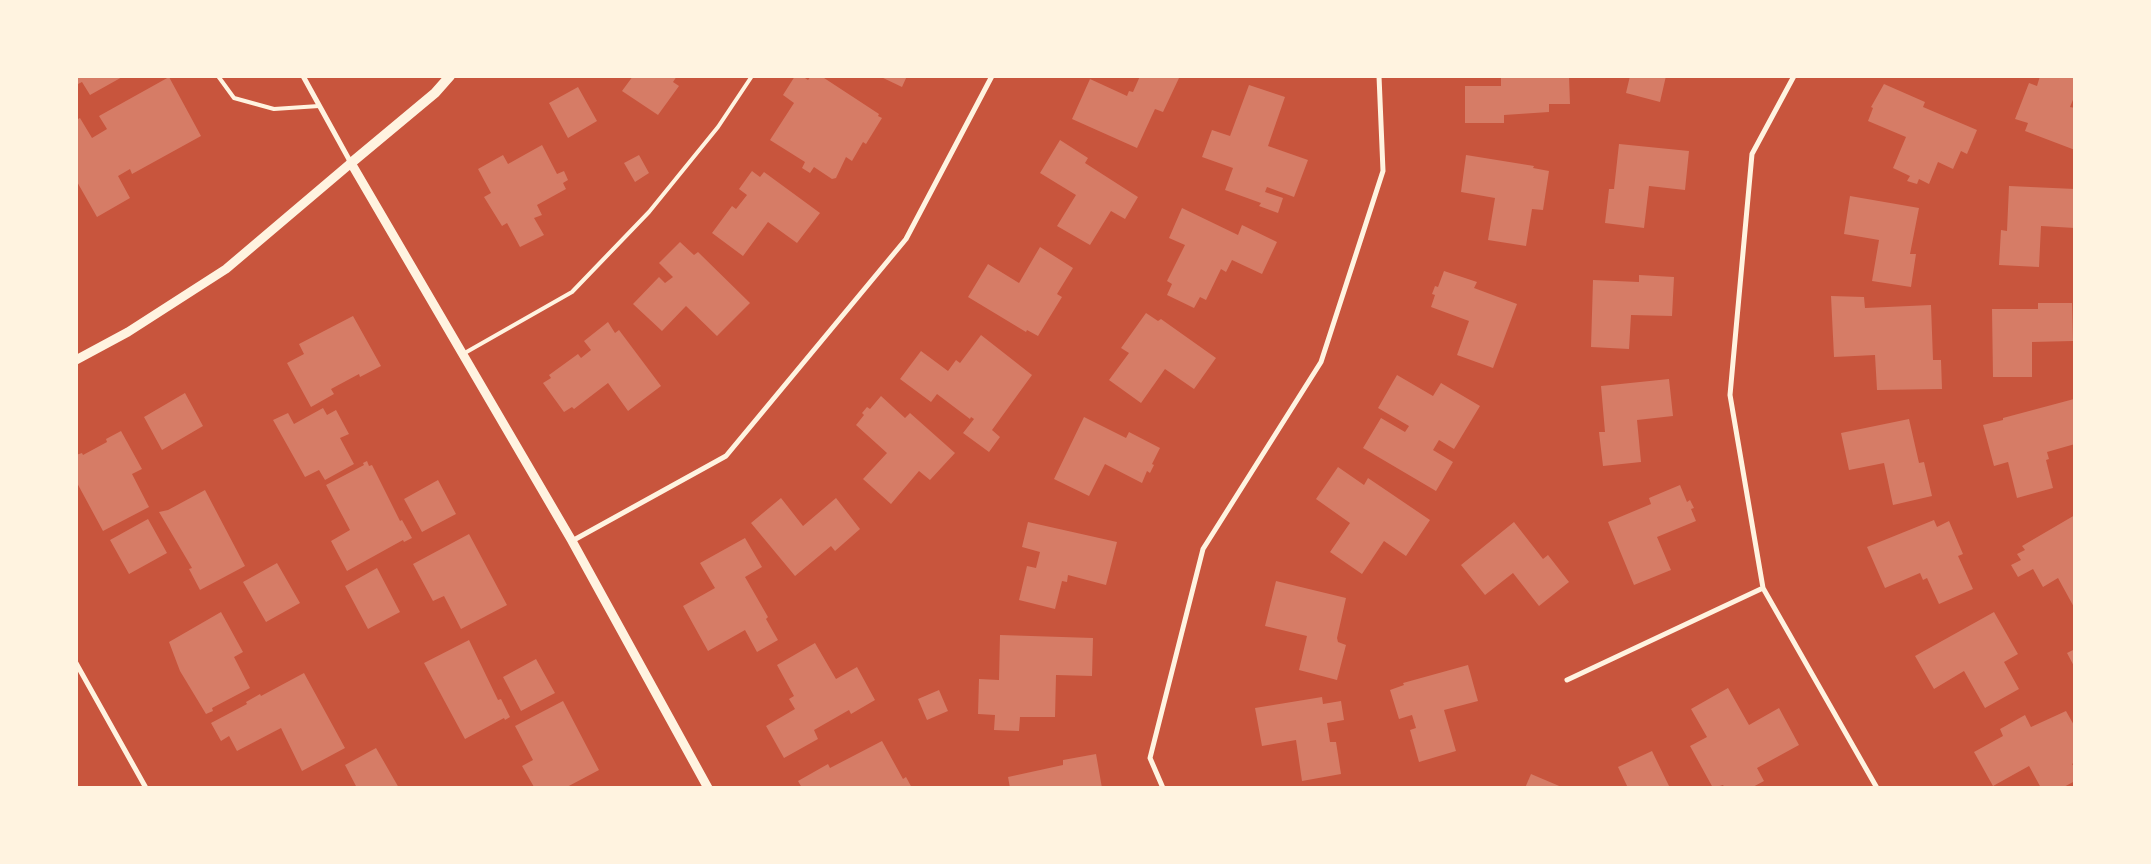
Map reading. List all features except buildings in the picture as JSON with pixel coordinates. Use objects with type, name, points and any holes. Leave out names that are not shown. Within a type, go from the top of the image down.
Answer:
[{"type":"main road","points":[[351,163],[435,93],[450,76]]},
{"type":"street","points":[[303,76],[351,163],[572,541],[708,788]]},
{"type":"street","points":[[572,541],[726,456],[906,239],[992,76]]},
{"type":"street","points":[[1163,788],[1150,758],[1203,549],[1321,362],[1382,171],[1379,76]]},
{"type":"street","points":[[1794,76],[1752,154],[1730,395],[1763,588],[1877,788]]},
{"type":"street","points":[[76,360],[128,332],[226,269],[351,163]]},
{"type":"street","points":[[1566,680],[1763,588]]},
{"type":"street","points":[[76,663],[146,788]]},
{"type":"lane","points":[[218,76],[234,98],[274,109],[319,106]]},
{"type":"lane","points":[[463,354],[572,292],[649,212],[718,127],[752,76]]}]
